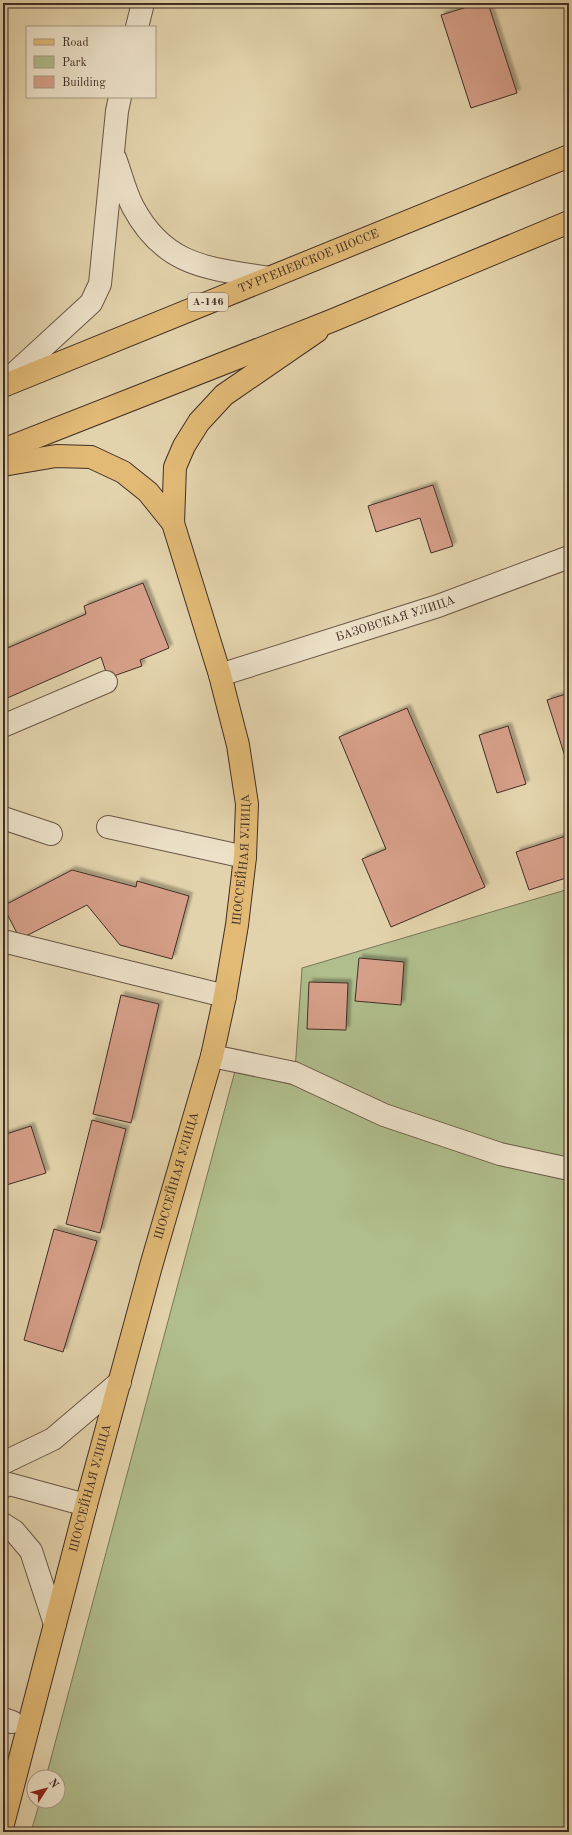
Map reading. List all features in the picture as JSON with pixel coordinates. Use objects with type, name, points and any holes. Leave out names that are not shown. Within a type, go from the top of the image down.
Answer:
[{"type":"main road","name":"ТУРГЕНЕВСКОЕ ШОССЕ","points":[[3,385],[569,156]]},
{"type":"main road","points":[[3,450],[331,322],[569,222]]},
{"type":"main road","points":[[173,524],[175,467],[184,446],[199,422],[224,395],[331,322]]},
{"type":"main road","points":[[3,465],[56,456],[91,457],[123,472],[148,492],[173,524]]},
{"type":"main road","name":"ШОССЕЙНАЯ УЛИЦА","points":[[3,1824],[86,1505],[212,1056],[225,996],[237,925],[245,857],[247,804],[238,745],[220,676],[173,524]]},
{"type":"street","points":[[137,26],[143,3]]},
{"type":"street","points":[[3,385],[92,303],[100,284],[120,98]]},
{"type":"street","points":[[113,153],[132,206],[147,229],[164,248],[184,259],[207,268],[268,278]]},
{"type":"street","name":"БАЗОВСКАЯ УЛИЦА","points":[[220,676],[438,606],[569,557]]},
{"type":"street","points":[[3,726],[106,682]]},
{"type":"street","points":[[3,818],[51,834]]},
{"type":"street","points":[[108,827],[245,857]]},
{"type":"street","points":[[3,940],[225,996]]},
{"type":"street","points":[[212,1056],[294,1073],[384,1115],[500,1154],[569,1169]]},
{"type":"street","points":[[3,1464],[53,1439],[120,1382]]},
{"type":"street","points":[[3,1487],[9,1484],[86,1505]]},
{"type":"street","points":[[3,1524],[14,1531],[31,1551],[55,1624]]},
{"type":"green space","points":[[569,889],[569,1832],[31,1832],[38,1809],[66,1809],[66,1769],[48,1769],[235,1071],[294,1085],[302,968]]},
{"type":"building","points":[[480,3],[488,3],[517,93],[471,108],[441,15]]},
{"type":"building","points":[[433,485],[453,546],[431,553],[420,518],[376,532],[368,506]]},
{"type":"building","points":[[143,583],[169,648],[140,660],[142,666],[108,678],[101,657],[5,699],[3,696],[3,650],[86,614],[84,606]]},
{"type":"building","points":[[569,693],[569,769],[547,700]]},
{"type":"building","points":[[407,708],[485,887],[391,927],[362,859],[386,849],[339,737]]},
{"type":"building","points":[[508,726],[526,784],[497,793],[479,735]]},
{"type":"building","points":[[569,835],[569,877],[529,890],[516,852]]},
{"type":"building","points":[[72,870],[136,887],[137,881],[189,896],[172,959],[120,945],[87,905],[20,939],[3,906]]},
{"type":"building","points":[[359,958],[404,962],[401,1005],[355,1001]]},
{"type":"building","points":[[309,982],[348,983],[346,1030],[307,1029]]},
{"type":"building","points":[[121,995],[159,1004],[131,1123],[93,1114]]},
{"type":"building","points":[[92,1120],[126,1129],[100,1233],[66,1224]]},
{"type":"building","points":[[31,1126],[46,1173],[3,1186],[3,1135]]},
{"type":"building","points":[[54,1229],[97,1241],[63,1352],[24,1340]]}]
